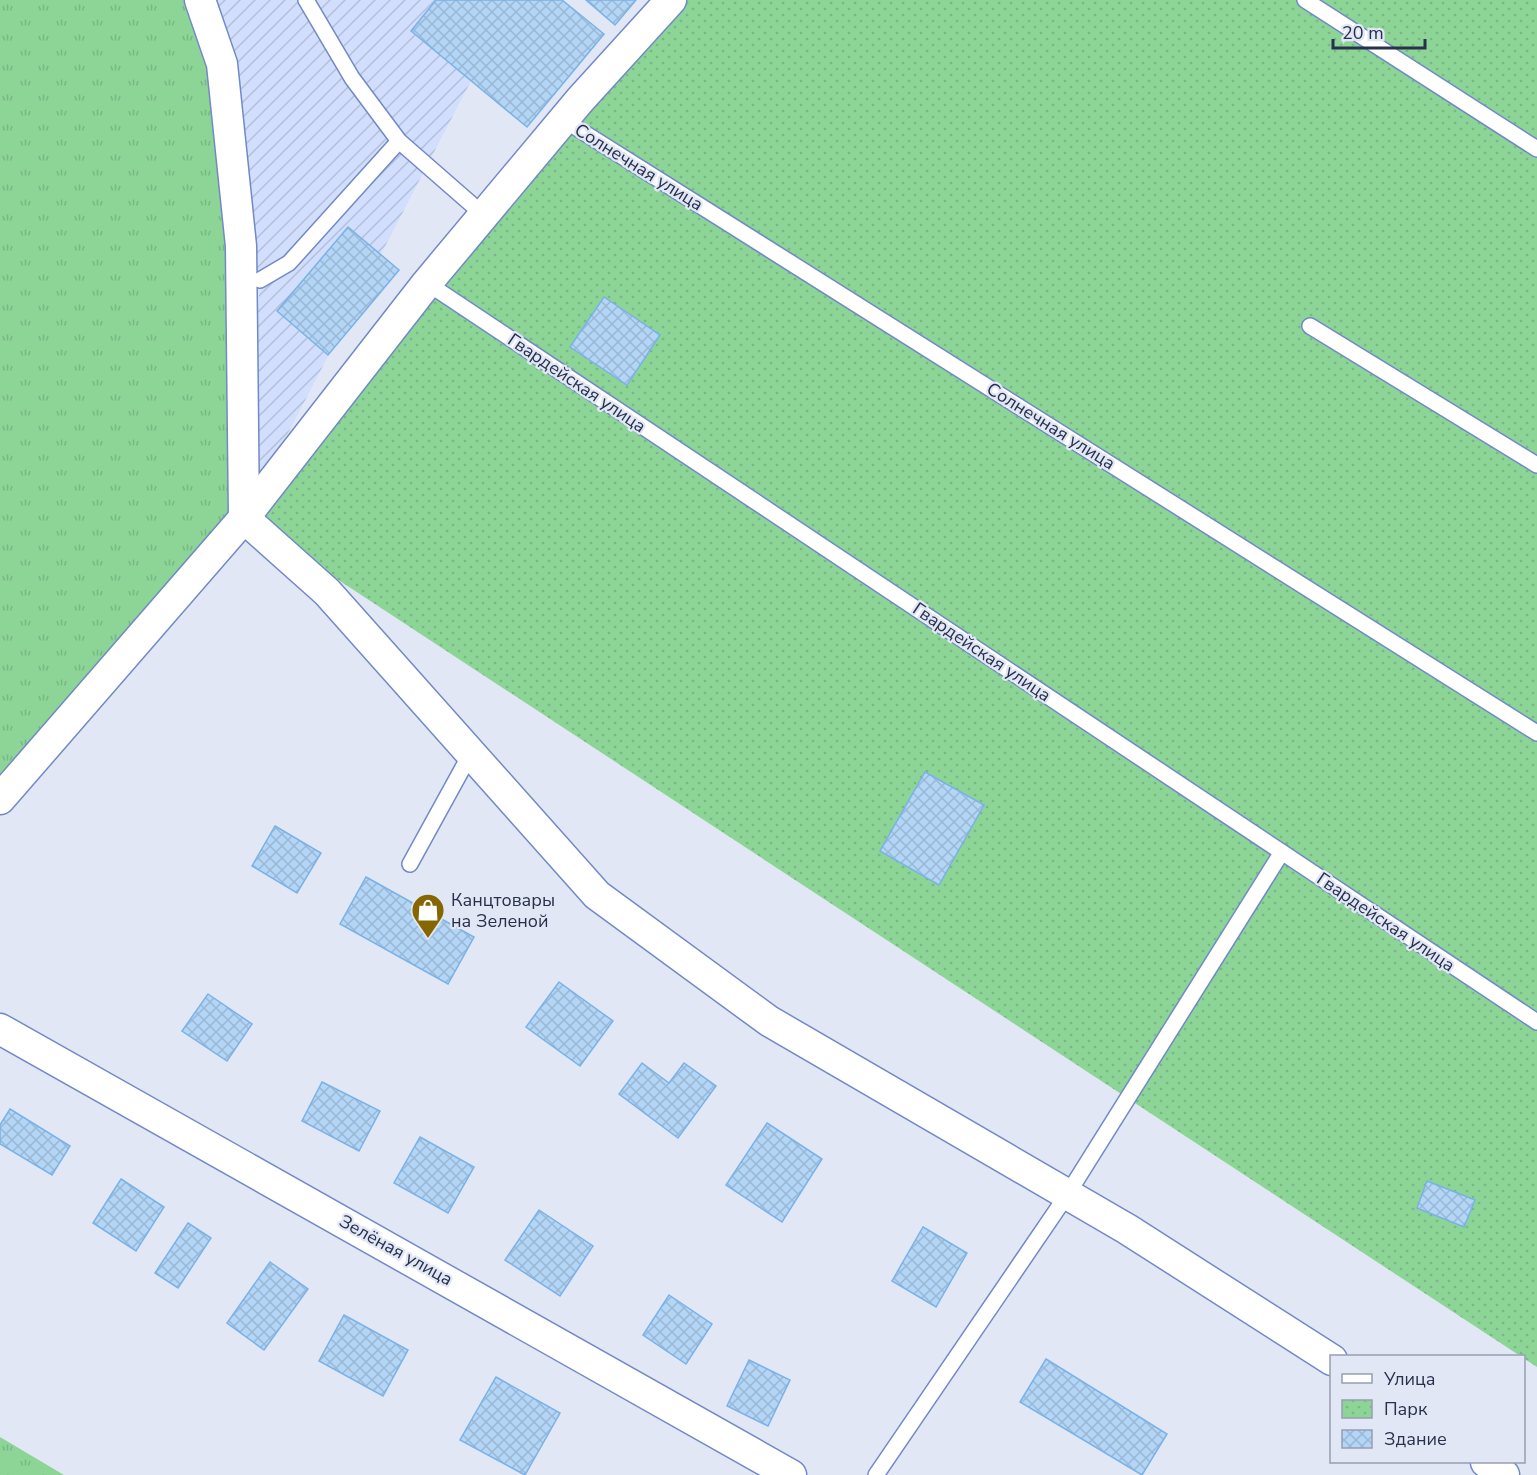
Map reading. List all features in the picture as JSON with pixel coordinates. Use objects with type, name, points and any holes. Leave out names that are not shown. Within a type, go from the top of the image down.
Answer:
[{"type":"street","points":[[200,0],[222,64],[241,246],[244,518],[327,592],[597,895],[769,1021],[1127,1229],[1330,1359]]},
{"type":"street","points":[[0,799],[244,518],[427,283],[564,120],[671,0]]},
{"type":"street","name":"Зелёная улица","points":[[0,1029],[791,1475]]},
{"type":"street","points":[[1489,1463],[1504,1475]]},
{"type":"lane","points":[[1305,0],[1537,149]]},
{"type":"lane","points":[[313,3],[352,78],[399,141],[478,210]]},
{"type":"lane","name":"Солнечная улица","points":[[564,120],[1537,733]]},
{"type":"lane","points":[[260,280],[289,264],[399,141]]},
{"type":"lane","name":"Гвардейская улица","points":[[427,283],[1537,1022]]},
{"type":"lane","points":[[1310,326],[1537,465]]},
{"type":"lane","points":[[410,864],[471,753]]},
{"type":"lane","points":[[876,1475],[1067,1195],[1282,852]]},
{"type":"shaded area","points":[[200,0],[513,0],[244,518],[260,280],[241,246]]},
{"type":"green space","points":[[0,0],[200,0],[222,64],[244,518],[0,799]]},
{"type":"green space","points":[[671,0],[1537,0],[1537,1367],[1525,1359],[1525,1355],[1519,1355],[244,518]]},
{"type":"green space","points":[[0,1437],[64,1475],[0,1475]]},
{"type":"building","points":[[436,0],[562,0],[604,34],[527,127],[411,31]]},
{"type":"building","points":[[586,0],[636,0],[615,25]]},
{"type":"building","points":[[348,227],[399,270],[328,355],[277,311]]},
{"type":"building","points":[[604,297],[660,335],[627,385],[570,347]]},
{"type":"building","points":[[925,772],[984,805],[939,885],[880,851]]},
{"type":"building","points":[[275,826],[321,853],[297,893],[252,866]]},
{"type":"building","points":[[366,877],[474,937],[448,984],[340,924]]},
{"type":"building","points":[[559,982],[613,1021],[580,1066],[526,1027]]},
{"type":"building","points":[[208,994],[252,1024],[227,1061],[182,1031]]},
{"type":"building","points":[[642,1063],[669,1083],[684,1063],[716,1086],[678,1138],[619,1094]]},
{"type":"building","points":[[322,1082],[380,1111],[359,1151],[302,1121]]},
{"type":"building","points":[[10,1109],[70,1146],[52,1175],[0,1144],[0,1125]]},
{"type":"building","points":[[767,1123],[822,1159],[782,1222],[726,1185]]},
{"type":"building","points":[[420,1137],[474,1167],[448,1213],[394,1183]]},
{"type":"building","points":[[121,1179],[164,1207],[136,1251],[93,1223]]},
{"type":"building","points":[[1427,1181],[1475,1200],[1464,1227],[1417,1208]]},
{"type":"building","points":[[539,1210],[593,1246],[560,1296],[505,1260]]},
{"type":"building","points":[[188,1223],[211,1238],[178,1288],[155,1273]]},
{"type":"building","points":[[923,1227],[967,1253],[936,1307],[892,1281]]},
{"type":"building","points":[[270,1262],[308,1289],[264,1350],[227,1323]]},
{"type":"building","points":[[669,1295],[712,1324],[686,1364],[643,1335]]},
{"type":"building","points":[[344,1315],[408,1350],[383,1396],[319,1361]]},
{"type":"building","points":[[1046,1359],[1167,1434],[1142,1475],[1020,1402]]},
{"type":"building","points":[[749,1360],[790,1380],[768,1426],[727,1406]]},
{"type":"building","points":[[496,1377],[560,1413],[525,1475],[460,1440]]},
{"type":"place","name":"Канцтовары на Зеленой","points":[[428,939]]}]
